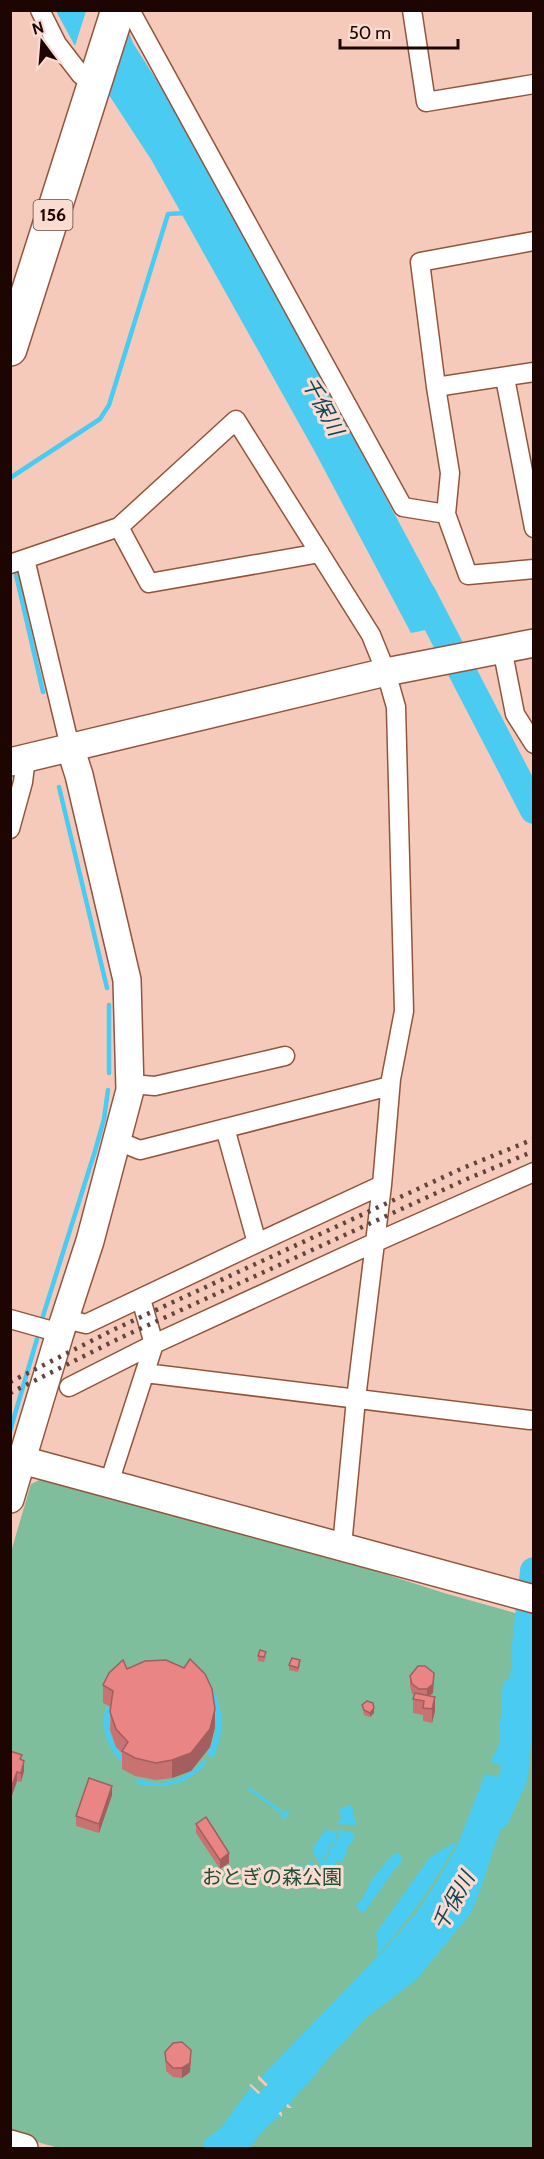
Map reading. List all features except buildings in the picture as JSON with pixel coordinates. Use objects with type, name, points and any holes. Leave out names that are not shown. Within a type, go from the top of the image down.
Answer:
[{"type":"highway","name":"156","points":[[10,349],[87,74],[101,10]]},
{"type":"highway","name":"156","points":[[10,288],[87,74],[118,10]]},
{"type":"street","points":[[40,10],[57,44],[87,74]]},
{"type":"street","points":[[130,10],[403,507],[446,514]]},
{"type":"street","points":[[412,10],[426,102],[534,84]]},
{"type":"street","points":[[534,241],[420,262],[450,473],[446,514],[468,575],[534,569]]},
{"type":"street","points":[[436,387],[534,372]]},
{"type":"street","points":[[505,378],[528,465],[534,528]]},
{"type":"street","points":[[10,1499],[90,1241],[130,1090],[127,980],[79,775],[18,561],[120,527],[236,420],[371,635],[386,672],[396,707],[404,1011],[390,1086],[382,1185],[356,1399],[342,1546]]},
{"type":"street","points":[[120,527],[149,583],[320,553]]},
{"type":"street","points":[[10,829],[23,782],[18,760],[386,672],[534,643]]},
{"type":"street","points":[[492,651],[515,714],[534,744]]},
{"type":"street","points":[[130,1084],[155,1086],[285,1056]]},
{"type":"street","points":[[118,1141],[140,1150],[390,1086]]},
{"type":"street","points":[[225,1128],[257,1243]]},
{"type":"street","points":[[69,1387],[154,1344],[534,1172]]},
{"type":"street","points":[[10,1319],[62,1326],[86,1324],[382,1185]]},
{"type":"street","points":[[109,1483],[154,1344],[141,1299]]},
{"type":"street","points":[[145,1373],[530,1420]]},
{"type":"street","points":[[22,1460],[534,1599]]},
{"type":"street","points":[[10,2144],[24,2148]]},
{"type":"green space","name":"おとぎの森公園","points":[[46,1477],[304,1548],[444,1593],[533,1618],[533,2148],[59,2148],[11,2135],[10,1555],[31,1484]]},
{"type":"water","points":[[56,11],[86,11],[75,46]]},
{"type":"water","points":[[127,27],[133,43],[192,136],[431,582],[450,625],[411,633],[315,452],[152,161],[107,92]]},
{"type":"water","points":[[518,1614],[533,1618],[533,1716],[528,1754],[522,1772],[511,1769],[509,1765],[490,1762],[500,1740],[503,1682],[509,1679],[510,1675],[511,1646],[516,1641],[514,1634]]},
{"type":"water","points":[[208,1682],[218,1700],[221,1719],[220,1738],[213,1758],[207,1754],[212,1745],[215,1719],[202,1686]]},
{"type":"water","points":[[106,1707],[111,1709],[111,1737],[126,1760],[123,1764],[113,1752],[106,1738],[104,1715]]},
{"type":"water","points":[[204,1759],[207,1761],[200,1769],[184,1781],[166,1786],[136,1784],[137,1779],[163,1783],[177,1779],[195,1769]]},
{"type":"water","points":[[485,1774],[497,1777],[498,1781],[519,1784],[471,1913],[417,1979],[365,2019],[293,2097],[290,2106],[261,2077],[384,1950],[416,1913],[458,1844]]},
{"type":"water","points":[[249,1787],[284,1812],[291,1811],[283,1821],[282,1814],[247,1789]]},
{"type":"water","points":[[350,1805],[354,1810],[352,1814],[356,1819],[356,1825],[337,1824],[342,1818],[339,1809]]},
{"type":"water","points":[[325,1830],[336,1831],[337,1842],[329,1845],[328,1854],[324,1857],[315,1857],[313,1848]]},
{"type":"water","points":[[337,1830],[352,1832],[354,1841],[347,1847],[346,1857],[343,1856],[344,1860],[336,1862],[333,1870],[330,1870],[332,1872],[324,1873],[317,1858],[326,1859],[330,1854],[330,1847],[337,1843],[339,1837]]},
{"type":"water","points":[[457,1841],[420,1902],[376,1957],[378,1945],[376,1933],[430,1857]]},
{"type":"water","points":[[394,1853],[400,1854],[402,1861],[395,1870],[392,1868],[394,1870],[373,1900],[371,1899],[372,1906],[368,1906],[365,1912],[359,1911],[356,1905],[361,1901],[373,1878]]},
{"type":"water","points":[[311,1860],[317,1875],[316,1879],[307,1877],[303,1882],[299,1881],[296,1864],[302,1867],[308,1866]]},
{"type":"water","points":[[251,2087],[280,2115],[249,2148],[203,2148],[220,2129]]},
{"type":"pier","points":[[258,2075],[292,2108],[288,2108],[258,2079]]},
{"type":"pier","points":[[251,2084],[282,2113],[282,2117],[249,2085]]},
{"type":"waterway","points":[[10,478],[100,419],[109,405],[168,214],[187,213]]},
{"type":"waterway","points":[[14,566],[43,692]]},
{"type":"waterway","name":"千保川","points":[[422,594],[534,810]]},
{"type":"waterway","points":[[59,787],[107,988]]},
{"type":"waterway","points":[[109,1005],[109,1073]]},
{"type":"waterway","points":[[43,1316],[95,1151],[104,1119],[108,1090]]},
{"type":"waterway","points":[[10,1431],[37,1339]]},
{"type":"waterway","name":"千保川","points":[[525,1655],[534,1571]]},
{"type":"waterway","name":"千保川","points":[[496,1816],[514,1776],[518,1731]]},
{"type":"waterway","name":"千保川","points":[[217,2148],[248,2125],[305,2066]]},
{"type":"railway","points":[[10,1382],[115,1329],[463,1168],[534,1139]]},
{"type":"railway","points":[[10,1393],[120,1338],[467,1179],[534,1151]]}]
